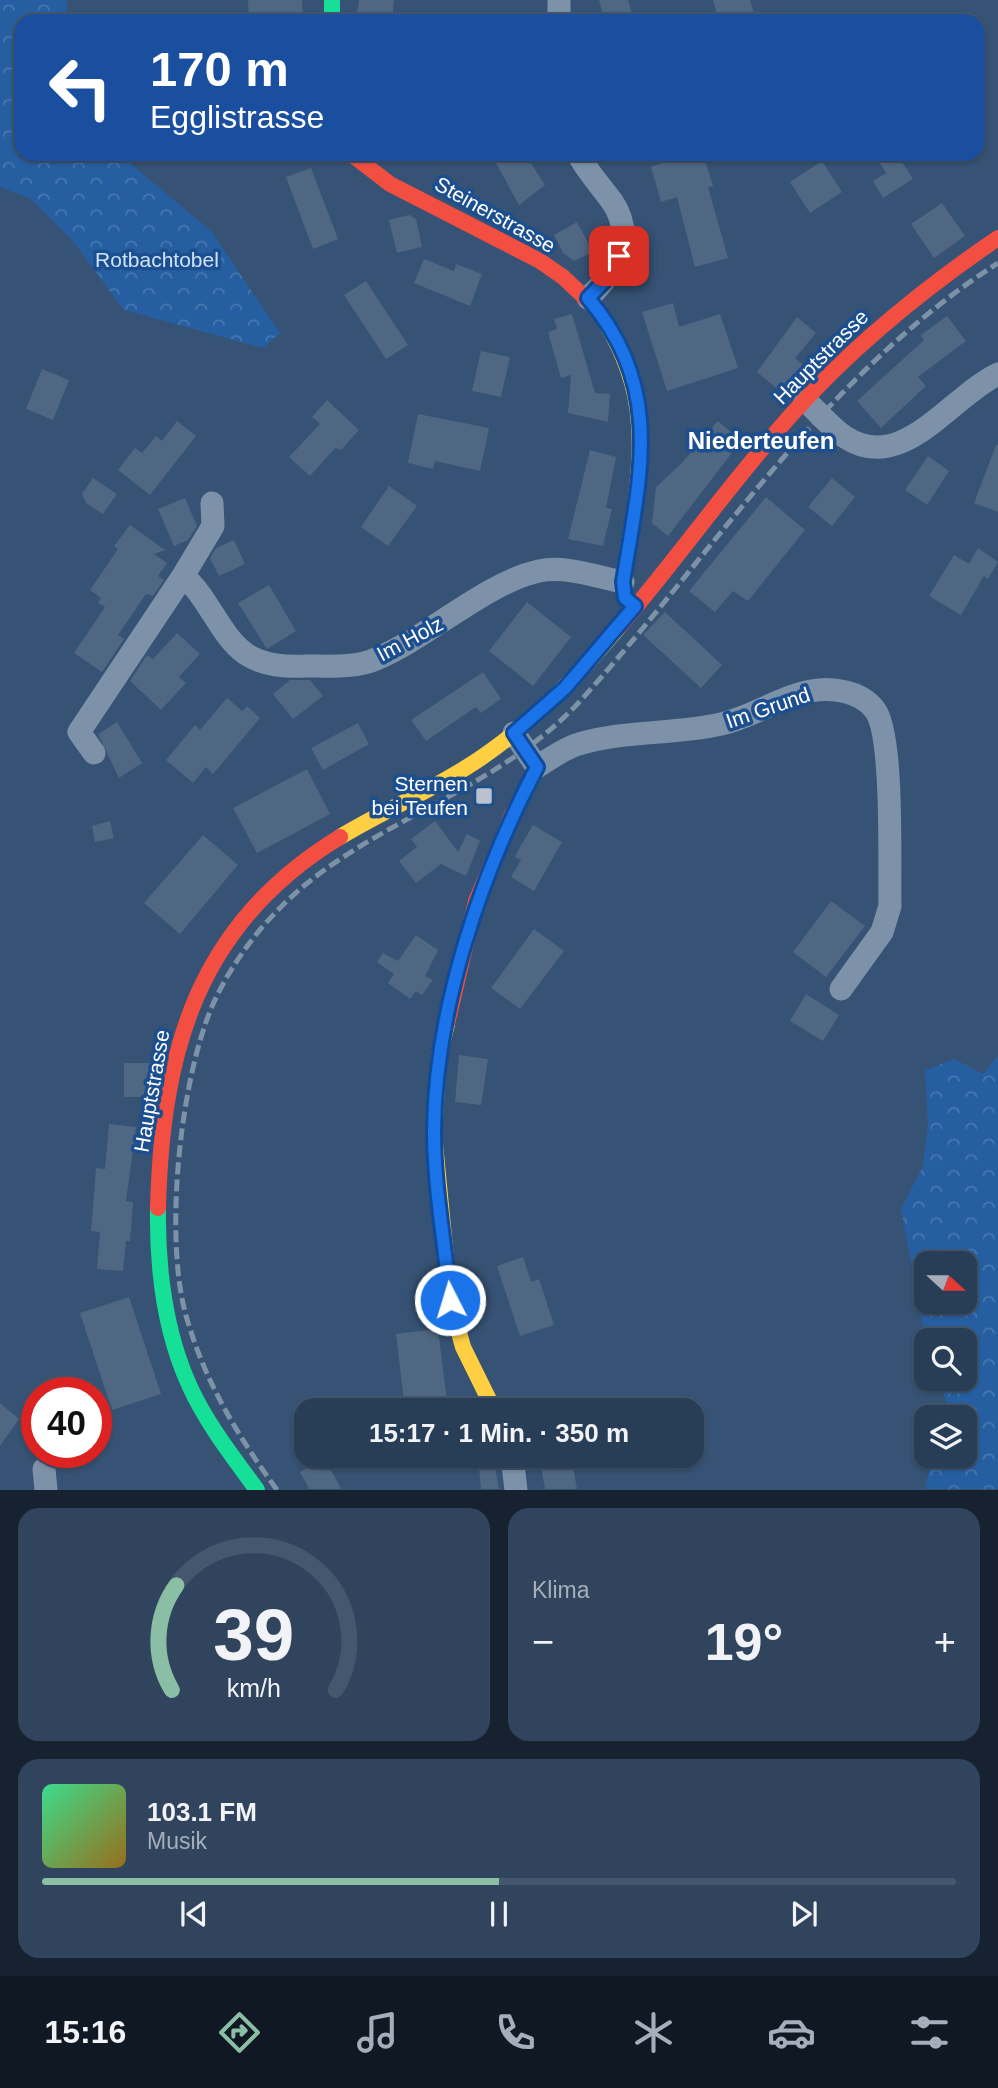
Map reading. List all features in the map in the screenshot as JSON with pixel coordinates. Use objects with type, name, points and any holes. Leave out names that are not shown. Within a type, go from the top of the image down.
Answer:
[{"type":"street","name":"Steinerstrasse","points":[[359,161],[373,173],[542,264],[588,298],[617,337],[637,390],[641,450],[623,582]]},
{"type":"street","points":[[582,161],[589,174],[615,205],[624,239],[613,272],[588,298]]},
{"type":"street","name":"Hauptstrasse","points":[[257,1489],[209,1422],[183,1371],[172,1340],[159,1277],[156,1233],[161,1152],[173,1065],[185,1023],[212,963],[252,908],[304,861],[351,831],[446,780],[514,733],[565,688],[805,400],[859,345],[928,285],[998,238]]},
{"type":"street","points":[[805,400],[844,437],[867,449],[887,449],[907,441],[998,374]]},
{"type":"street","points":[[94,753],[79,732],[183,576],[213,526],[212,503]]},
{"type":"street","name":"Im Holz","points":[[183,576],[196,586],[220,624],[245,653],[263,662],[285,667],[374,661],[509,582],[540,570],[579,572],[623,582]]},
{"type":"street","points":[[623,582],[625,598],[635,606]]},
{"type":"street","name":"Im Grund","points":[[537,767],[576,744],[620,735],[684,732],[733,722],[784,699],[813,691],[844,690],[875,709],[885,738],[890,906],[882,932],[841,989]]},
{"type":"street","points":[[488,1398],[463,1347],[450,1300],[434,1133],[439,1056],[476,901],[512,815],[537,767],[514,733]]},
{"type":"street","points":[[513,1468],[516,1489]]},
{"type":"green space","name":"Rotbachtobel","points":[[0,0],[67,0],[66,14],[14,14],[14,161],[127,161],[211,231],[280,333],[263,348],[124,310],[72,240],[31,199],[0,187]]},
{"type":"green space","points":[[998,1055],[998,1489],[925,1489],[929,1468],[977,1468],[977,1405],[945,1405],[942,1391],[977,1391],[977,1328],[923,1328],[921,1314],[977,1314],[977,1251],[914,1251],[914,1278],[901,1209],[923,1166],[928,1125],[925,1070],[954,1059],[983,1074]]},
{"type":"building","points":[[248,0],[302,0],[303,14],[249,14]]},
{"type":"building","points":[[359,0],[394,0],[393,14],[357,14]]},
{"type":"building","points":[[599,0],[628,0],[632,14],[603,14]]},
{"type":"building","points":[[713,0],[750,0],[754,14],[717,14]]},
{"type":"building","points":[[495,161],[530,161],[545,185],[519,205]]},
{"type":"building","points":[[669,161],[705,161],[713,186],[708,187],[728,258],[695,267],[677,197],[661,202],[651,167]]},
{"type":"building","points":[[822,161],[842,192],[810,213],[790,182]]},
{"type":"building","points":[[878,161],[901,161],[913,179],[883,198],[873,181],[886,173]]},
{"type":"building","points":[[311,168],[338,239],[313,249],[286,177]]},
{"type":"building","points":[[942,203],[965,236],[934,258],[911,224]]},
{"type":"building","points":[[409,215],[416,219],[422,247],[397,253],[389,220]]},
{"type":"building","points":[[577,222],[593,252],[574,261],[563,253],[554,235]]},
{"type":"building","points":[[424,259],[454,271],[456,264],[482,274],[470,306],[414,283]]},
{"type":"building","points":[[366,281],[408,345],[386,359],[344,295]]},
{"type":"building","points":[[673,303],[679,327],[720,314],[738,368],[667,391],[642,312]]},
{"type":"building","points":[[572,314],[595,393],[610,394],[608,422],[568,413],[571,375],[561,378],[548,332],[557,329],[554,319]]},
{"type":"building","points":[[947,316],[966,341],[918,377],[926,386],[881,428],[857,401],[924,340],[921,335]]},
{"type":"building","points":[[797,317],[816,333],[795,358],[804,366],[782,393],[757,372]]},
{"type":"building","points":[[481,351],[510,357],[501,397],[472,391]]},
{"type":"building","points":[[42,369],[69,380],[53,420],[26,409]]},
{"type":"building","points":[[327,400],[359,430],[341,450],[335,448],[310,476],[289,457],[320,424],[312,417]]},
{"type":"building","points":[[418,414],[489,428],[480,471],[435,461],[433,469],[408,463]]},
{"type":"building","points":[[177,421],[196,436],[150,495],[118,470],[135,448],[142,453],[156,436],[162,441]]},
{"type":"building","points":[[718,421],[741,441],[668,536],[652,523],[656,487],[681,464]]},
{"type":"building","points":[[998,445],[998,512],[974,503]]},
{"type":"building","points":[[590,450],[616,457],[606,508],[612,509],[603,546],[568,539]]},
{"type":"building","points":[[928,456],[949,471],[927,505],[905,490]]},
{"type":"building","points":[[93,478],[117,494],[103,514],[86,503],[82,494]]},
{"type":"building","points":[[832,478],[855,497],[832,526],[808,507]]},
{"type":"building","points":[[389,486],[417,506],[388,546],[361,527]]},
{"type":"building","points":[[766,497],[805,530],[748,601],[733,591],[715,612],[689,591]]},
{"type":"building","points":[[185,498],[197,526],[188,540],[174,546],[158,509]]},
{"type":"building","points":[[130,525],[165,550],[154,554],[167,563],[158,576],[164,580],[153,596],[146,594],[118,635],[124,639],[102,672],[74,653],[105,607],[98,603],[101,598],[90,590],[118,549],[114,546]]},
{"type":"building","points":[[234,540],[245,564],[219,576],[210,558],[216,548]]},
{"type":"building","points":[[978,548],[998,562],[988,579],[984,576],[961,615],[929,596],[954,555],[969,564]]},
{"type":"building","points":[[269,585],[296,631],[267,649],[238,603]]},
{"type":"building","points":[[527,602],[571,637],[533,686],[489,651]]},
{"type":"building","points":[[665,612],[722,665],[701,688],[643,635]]},
{"type":"building","points":[[177,633],[200,654],[179,677],[186,683],[161,710],[130,681],[147,655],[153,659]]},
{"type":"building","points":[[483,672],[501,699],[481,713],[476,707],[426,741],[411,720]]},
{"type":"building","points":[[290,680],[310,680],[323,696],[293,719],[273,694]]},
{"type":"building","points":[[227,698],[242,711],[247,706],[260,718],[213,774],[206,767],[193,783],[166,760],[195,725],[200,730]]},
{"type":"building","points":[[117,722],[142,763],[119,778],[98,734]]},
{"type":"building","points":[[358,723],[369,744],[323,770],[311,748]]},
{"type":"building","points":[[307,769],[330,814],[257,853],[233,808]]},
{"type":"building","points":[[110,821],[114,838],[95,842],[92,826]]},
{"type":"building","points":[[435,821],[458,852],[467,834],[480,841],[466,876],[441,864],[416,883],[399,861],[417,847],[411,839]]},
{"type":"building","points":[[533,825],[562,842],[534,891],[511,877],[521,860],[515,857]]},
{"type":"building","points":[[203,835],[238,865],[180,934],[144,903]]},
{"type":"building","points":[[831,901],[865,926],[826,977],[793,952]]},
{"type":"building","points":[[534,929],[564,951],[520,1009],[491,988]]},
{"type":"building","points":[[416,935],[438,950],[425,976],[433,980],[422,995],[416,991],[410,999],[388,983],[394,974],[377,962],[383,953],[398,961]]},
{"type":"building","points":[[806,994],[839,1015],[823,1041],[790,1021]]},
{"type":"building","points":[[459,1055],[488,1059],[481,1105],[455,1102]]},
{"type":"building","points":[[124,1063],[150,1063],[148,1097],[124,1097]]},
{"type":"building","points":[[109,1124],[136,1127],[126,1201],[133,1202],[130,1241],[126,1241],[123,1271],[97,1269],[100,1232],[91,1231],[96,1168],[105,1169]]},
{"type":"building","points":[[523,1257],[531,1282],[539,1279],[554,1325],[520,1336],[497,1266]]},
{"type":"building","points":[[129,1297],[161,1394],[112,1410],[112,1377],[101,1377],[80,1313]]},
{"type":"building","points":[[438,1329],[447,1398],[404,1398],[396,1334]]},
{"type":"building","points":[[0,1403],[19,1419],[0,1446]]},
{"type":"building","points":[[308,1468],[330,1468],[341,1489],[309,1489],[300,1472]]},
{"type":"building","points":[[479,1468],[495,1468],[499,1489],[481,1489]]},
{"type":"building","points":[[541,1468],[573,1468],[577,1489],[545,1489]]},
{"type":"railway","points":[[277,1490],[224,1409],[195,1343],[180,1286],[176,1204],[184,1114],[202,1034],[223,984],[270,918],[315,877],[382,833],[487,774],[553,728],[632,642],[727,524],[826,410],[879,357],[936,307],[998,263]]},
{"type":"traffic: fast","points":[[332,0],[332,14]]},
{"type":"traffic: fast","points":[[158,1208],[164,1299],[181,1366],[204,1414],[257,1490]]},
{"type":"traffic: slow","points":[[597,309],[625,360],[638,410],[640,435],[637,489],[624,578],[625,598],[634,606]]},
{"type":"traffic: slow","points":[[340,837],[489,753],[529,721],[566,686],[618,628]]},
{"type":"traffic: slow","points":[[447,1024],[439,1056],[434,1133],[450,1300],[463,1347],[488,1398]]},
{"type":"traffic: jam","points":[[360,161],[390,184],[540,261],[563,277],[597,309]]},
{"type":"traffic: jam","points":[[618,628],[748,466],[815,389],[890,320],[943,277],[998,238]]},
{"type":"traffic: jam","points":[[447,1024],[476,901],[512,815],[537,767]]},
{"type":"traffic: jam","points":[[158,1208],[168,1096],[180,1045],[197,996],[221,951],[252,910],[291,871],[340,837]]},
{"type":"place","name":"Sternen bei Teufen","points":[[484,796]]},
{"type":"district","name":"Niederteufen","points":[[761,441]]},
{"type":"route","points":[[450,1300],[434,1133],[439,1056],[476,901],[512,815],[537,767],[514,733],[565,688],[635,606],[625,598],[623,582],[641,450],[637,390],[617,337],[588,298],[613,272],[619,256]]}]
